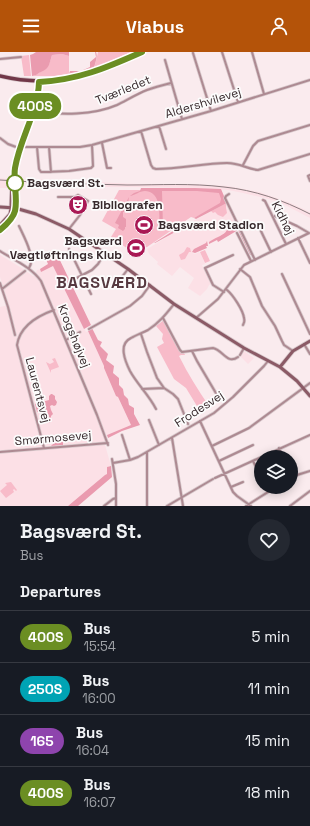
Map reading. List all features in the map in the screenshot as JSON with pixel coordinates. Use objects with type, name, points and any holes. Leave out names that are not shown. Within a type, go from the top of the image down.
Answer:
[{"type":"main road","points":[[0,76],[39,82],[68,79],[87,75],[109,67],[142,52]]},
{"type":"street","points":[[222,52],[238,102]]},
{"type":"street","points":[[252,52],[264,94]]},
{"type":"street","points":[[193,53],[210,111]]},
{"type":"street","points":[[0,59],[21,56]]},
{"type":"street","points":[[165,60],[182,119]]},
{"type":"street","name":"Aldershvilevej","points":[[0,138],[11,145],[20,147],[92,145],[310,80]]},
{"type":"street","points":[[0,230],[11,218],[14,212],[13,170],[17,153],[34,110],[39,82]]},
{"type":"street","name":"Tværledet","points":[[34,110],[56,114],[96,112],[117,105],[150,89],[171,82]]},
{"type":"street","points":[[242,165],[253,146],[258,141],[310,125]]},
{"type":"street","points":[[159,126],[166,149]]},
{"type":"street","points":[[141,131],[151,165],[158,169],[227,163],[242,165],[258,170],[310,154]]},
{"type":"street","points":[[102,143],[107,168],[111,168]]},
{"type":"street","points":[[36,147],[38,169],[41,172],[51,172],[91,168],[93,166],[92,145]]},
{"type":"street","points":[[49,147],[51,172]]},
{"type":"street","points":[[309,175],[310,181]]},
{"type":"street","points":[[229,194],[225,198],[255,260]]},
{"type":"street","points":[[58,197],[75,197],[78,195],[88,201],[80,215],[69,229]]},
{"type":"street","name":"Kidhøj","points":[[263,200],[266,202],[286,244]]},
{"type":"street","points":[[0,207],[13,208],[36,214],[69,229],[128,269],[174,304],[244,348],[280,368],[303,387],[310,396]]},
{"type":"street","points":[[0,226],[9,216],[13,208]]},
{"type":"street","points":[[275,216],[310,233]]},
{"type":"street","points":[[19,226],[31,256],[32,263],[29,268]]},
{"type":"street","points":[[259,227],[271,252]]},
{"type":"street","points":[[237,233],[251,261]]},
{"type":"street","points":[[196,318],[213,304],[226,290],[244,265],[310,233]]},
{"type":"street","points":[[298,238],[310,263]]},
{"type":"street","points":[[69,249],[91,294]]},
{"type":"street","name":"Krogshøjvej","points":[[0,251],[29,268],[41,281],[108,444]]},
{"type":"street","points":[[71,281],[82,276],[95,267],[105,253]]},
{"type":"street","points":[[224,292],[213,285],[205,268],[233,255]]},
{"type":"street","points":[[115,286],[128,269]]},
{"type":"street","points":[[240,269],[250,277],[262,306],[275,326],[284,345],[293,351]]},
{"type":"street","points":[[2,289],[25,271]]},
{"type":"street","points":[[282,274],[310,334]]},
{"type":"street","points":[[0,283],[15,334]]},
{"type":"street","points":[[89,328],[130,306],[142,296],[150,286]]},
{"type":"street","points":[[226,290],[234,297],[244,316],[243,325]]},
{"type":"street","points":[[156,409],[130,371],[123,354],[124,345],[131,337],[149,330],[163,318],[174,304]]},
{"type":"street","name":"Laurentsvej","points":[[44,448],[17,345],[22,332],[35,318],[54,310]]},
{"type":"street","points":[[163,318],[182,352],[213,348],[218,349],[231,360],[239,356],[244,348]]},
{"type":"street","points":[[66,340],[80,332]]},
{"type":"street","points":[[141,334],[146,352],[157,378],[164,388],[178,399],[188,424]]},
{"type":"street","points":[[280,368],[293,351],[310,340]]},
{"type":"street","points":[[304,344],[310,354]]},
{"type":"street","points":[[192,351],[220,400]]},
{"type":"street","name":"Frodesvej","points":[[113,463],[130,460],[147,452],[214,413],[233,397],[268,361]]},
{"type":"street","points":[[212,446],[249,428],[310,383]]},
{"type":"street","points":[[142,389],[164,388]]},
{"type":"street","points":[[149,420],[159,445]]},
{"type":"street","points":[[200,421],[230,487],[235,494],[248,506],[266,494]]},
{"type":"street","points":[[122,435],[130,460]]},
{"type":"street","points":[[166,506],[224,473],[310,435]]},
{"type":"street","points":[[172,438],[183,506]]},
{"type":"street","name":"Smørmosevej","points":[[0,452],[108,444]]},
{"type":"street","points":[[218,461],[253,445]]},
{"type":"street","points":[[147,452],[147,506]]},
{"type":"street","points":[[112,459],[116,484],[116,506]]},
{"type":"street","points":[[298,475],[310,471]]},
{"type":"street","points":[[230,487],[243,482]]},
{"type":"street","points":[[290,506],[310,490]]},
{"type":"street","points":[[104,506],[116,498]]},
{"type":"shaded area","points":[[36,52],[69,52],[69,56],[62,54],[52,55],[46,69],[32,76],[30,55]]},
{"type":"shaded area","points":[[95,52],[97,56],[94,68],[69,74],[70,71],[81,71],[90,67],[90,62],[96,57]]},
{"type":"shaded area","points":[[98,52],[131,52],[94,68]]},
{"type":"shaded area","points":[[62,54],[69,56],[69,74],[34,76],[46,68],[52,55]]},
{"type":"shaded area","points":[[29,55],[31,76],[24,76],[21,56]]},
{"type":"shaded area","points":[[0,178],[7,179],[7,188],[0,188]]},
{"type":"shaded area","points":[[28,179],[228,186],[259,192],[288,202],[310,212],[310,218],[273,200],[228,190],[138,187],[29,187]]},
{"type":"shaded area","points":[[141,188],[221,189],[227,203],[196,219],[194,218],[220,203],[221,199],[219,193],[197,191],[162,191],[163,228],[159,229],[159,206],[155,196],[151,192],[145,191],[130,196],[140,191]]},
{"type":"shaded area","name":"Bagsværd Stadion","points":[[119,190],[220,191],[225,203],[194,218],[191,217],[144,248],[138,256],[111,237],[116,229],[102,221]]},
{"type":"shaded area","points":[[129,197],[127,208],[125,212],[123,212],[123,217],[126,219],[126,227],[123,231],[118,228],[119,225],[115,223]]},
{"type":"shaded area","points":[[227,203],[238,227],[192,253],[195,254],[199,252],[201,254],[205,264],[202,265],[211,284],[200,296],[188,288],[194,278],[180,267],[172,276],[157,264],[158,262],[149,254],[147,249],[180,228]]},
{"type":"shaded area","points":[[227,203],[227,213],[223,217],[211,211]]},
{"type":"shaded area","points":[[236,222],[252,255],[250,255],[238,230],[218,242],[217,240],[209,244],[209,242],[225,232],[229,223]]},
{"type":"shaded area","points":[[180,228],[179,230],[154,243],[176,229]]},
{"type":"shaded area","points":[[207,241],[207,248],[195,253],[192,252],[194,249]]},
{"type":"shaded area","points":[[187,247],[190,248],[191,252],[189,252],[185,259],[181,260],[179,255],[184,252]]},
{"type":"shaded area","points":[[205,250],[210,261],[205,263],[200,252]]},
{"type":"shaded area","points":[[56,252],[91,325],[84,329],[53,266],[41,272],[40,269],[48,264],[46,259]]},
{"type":"shaded area","points":[[0,255],[33,276],[37,270],[53,266],[86,332],[88,331],[131,425],[107,435],[105,445],[111,466],[107,467],[107,474],[68,506],[0,506],[0,307],[9,305],[0,277]]},
{"type":"shaded area","points":[[164,320],[181,352],[185,355],[179,356],[182,363],[209,406],[200,411],[186,388],[174,379],[157,347],[164,343],[162,339],[163,334],[156,326]]},
{"type":"shaded area","points":[[92,328],[98,340],[102,342],[100,346],[108,354],[106,360],[114,366],[113,373],[119,378],[119,385],[123,389],[124,395],[128,399],[129,405],[134,408],[134,414],[140,425],[122,431],[108,438],[107,435],[131,425],[118,397],[116,396],[88,331]]},
{"type":"shaded area","points":[[244,351],[254,358],[248,364],[240,356]]},
{"type":"shaded area","points":[[55,358],[59,367],[51,370],[51,373],[46,362],[50,364],[54,362],[52,359]]},
{"type":"shaded area","points":[[51,394],[55,396],[57,402],[56,405],[50,406],[53,414],[51,416],[51,422],[49,423],[44,413],[37,412],[35,404],[49,400],[49,396]]},
{"type":"shaded area","points":[[62,436],[63,445],[51,446],[58,440],[58,438]]},
{"type":"shaded area","points":[[111,466],[112,477],[78,506],[68,506],[107,474],[107,467]]},
{"type":"shaded area","points":[[11,482],[17,490],[16,491],[14,489],[14,492],[6,498],[0,491],[7,485],[5,483]]},
{"type":"tram line","points":[[0,180],[79,184],[188,185],[235,188],[268,196],[310,214]]},
{"type":"bus line","name":"400S","points":[[0,230],[10,220],[14,212],[16,165],[20,147],[34,110],[39,82],[68,79],[87,75],[142,52]]},
{"type":"place","name":"Bagsværd St.","points":[[15,183]]},
{"type":"place","name":"Bibliografen","points":[[78,205]]},
{"type":"place","name":"Bagsværd Stadion","points":[[144,225]]},
{"type":"place","name":"Bagsværd Vægtløftnings Klub","points":[[136,248]]},
{"type":"district","name":"BAGSVÆRD","points":[[102,282]]}]
